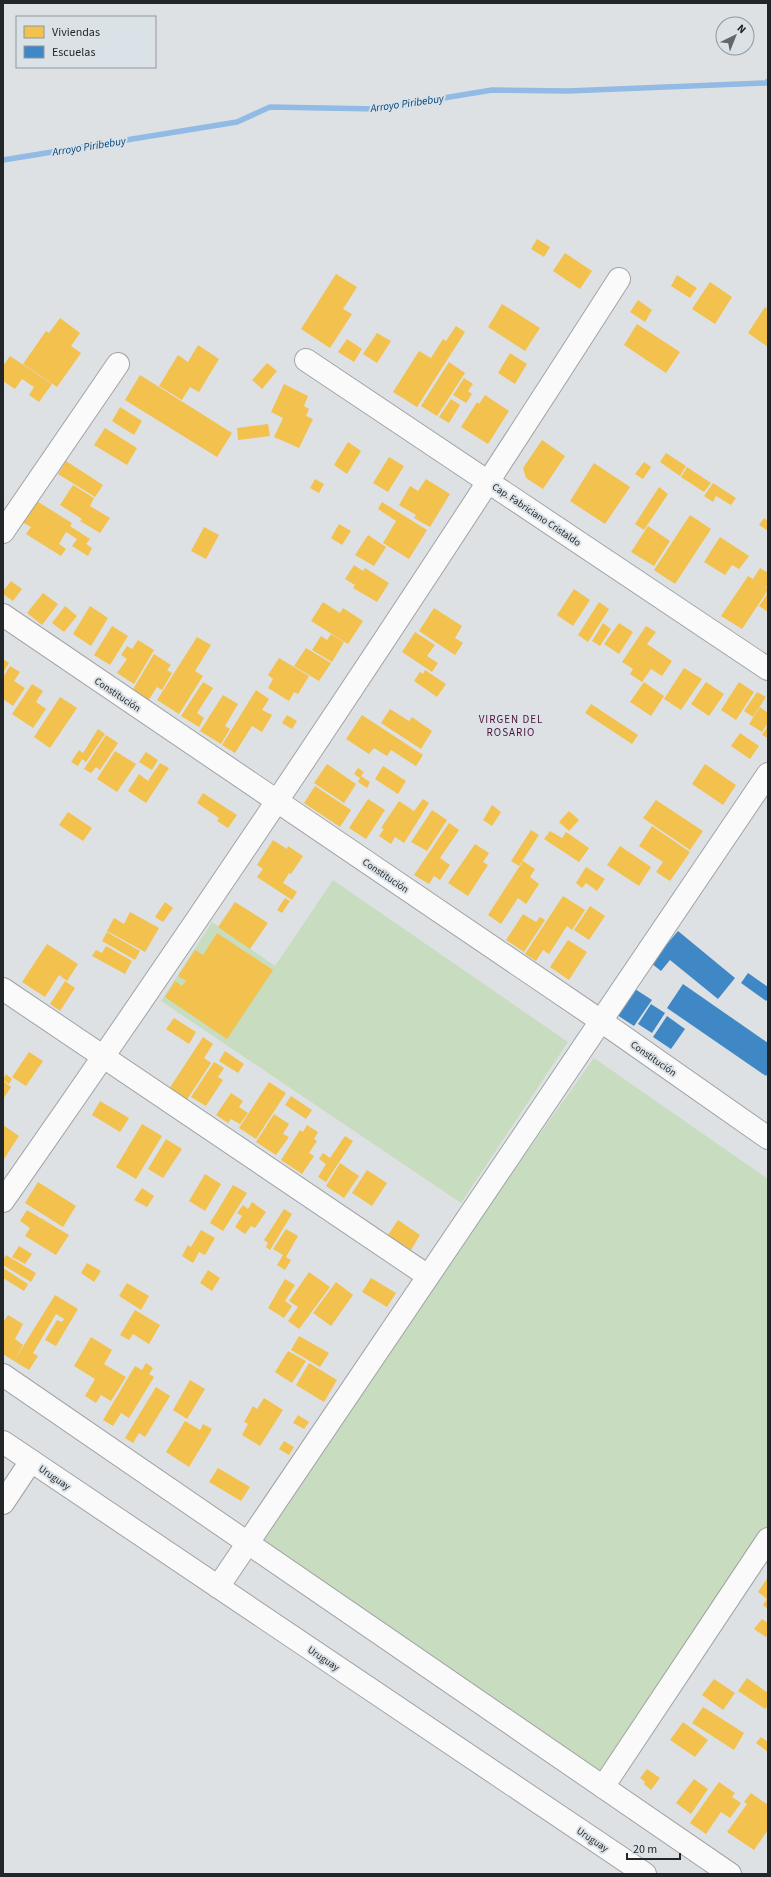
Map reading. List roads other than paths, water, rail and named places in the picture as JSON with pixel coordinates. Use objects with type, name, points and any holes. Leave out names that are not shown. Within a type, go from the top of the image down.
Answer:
[{"type":"street","points":[[3,1201],[277,801],[489,482],[619,279]]},
{"type":"street","name":"Cap. Fabriciano Cristaldo","points":[[306,360],[768,668]]},
{"type":"street","points":[[3,532],[118,364]]},
{"type":"street","name":"Constitución","points":[[3,616],[601,1021],[768,1138]]},
{"type":"street","points":[[218,1587],[768,774]]},
{"type":"street","points":[[3,990],[428,1276]]},
{"type":"street","points":[[3,1374],[730,1874]]},
{"type":"street","name":"Uruguay","points":[[3,1442],[645,1874]]},
{"type":"street","points":[[3,1503],[31,1461]]},
{"type":"street","points":[[603,1787],[768,1539]]},
{"type":"waterway","name":"Arroyo Piribebuy","points":[[3,160],[237,122],[270,107],[377,109],[492,90],[568,91],[766,83],[768,81]]},
{"type":"district","name":"VIRGEN DEL ROSARIO","points":[[511,725]]}]
